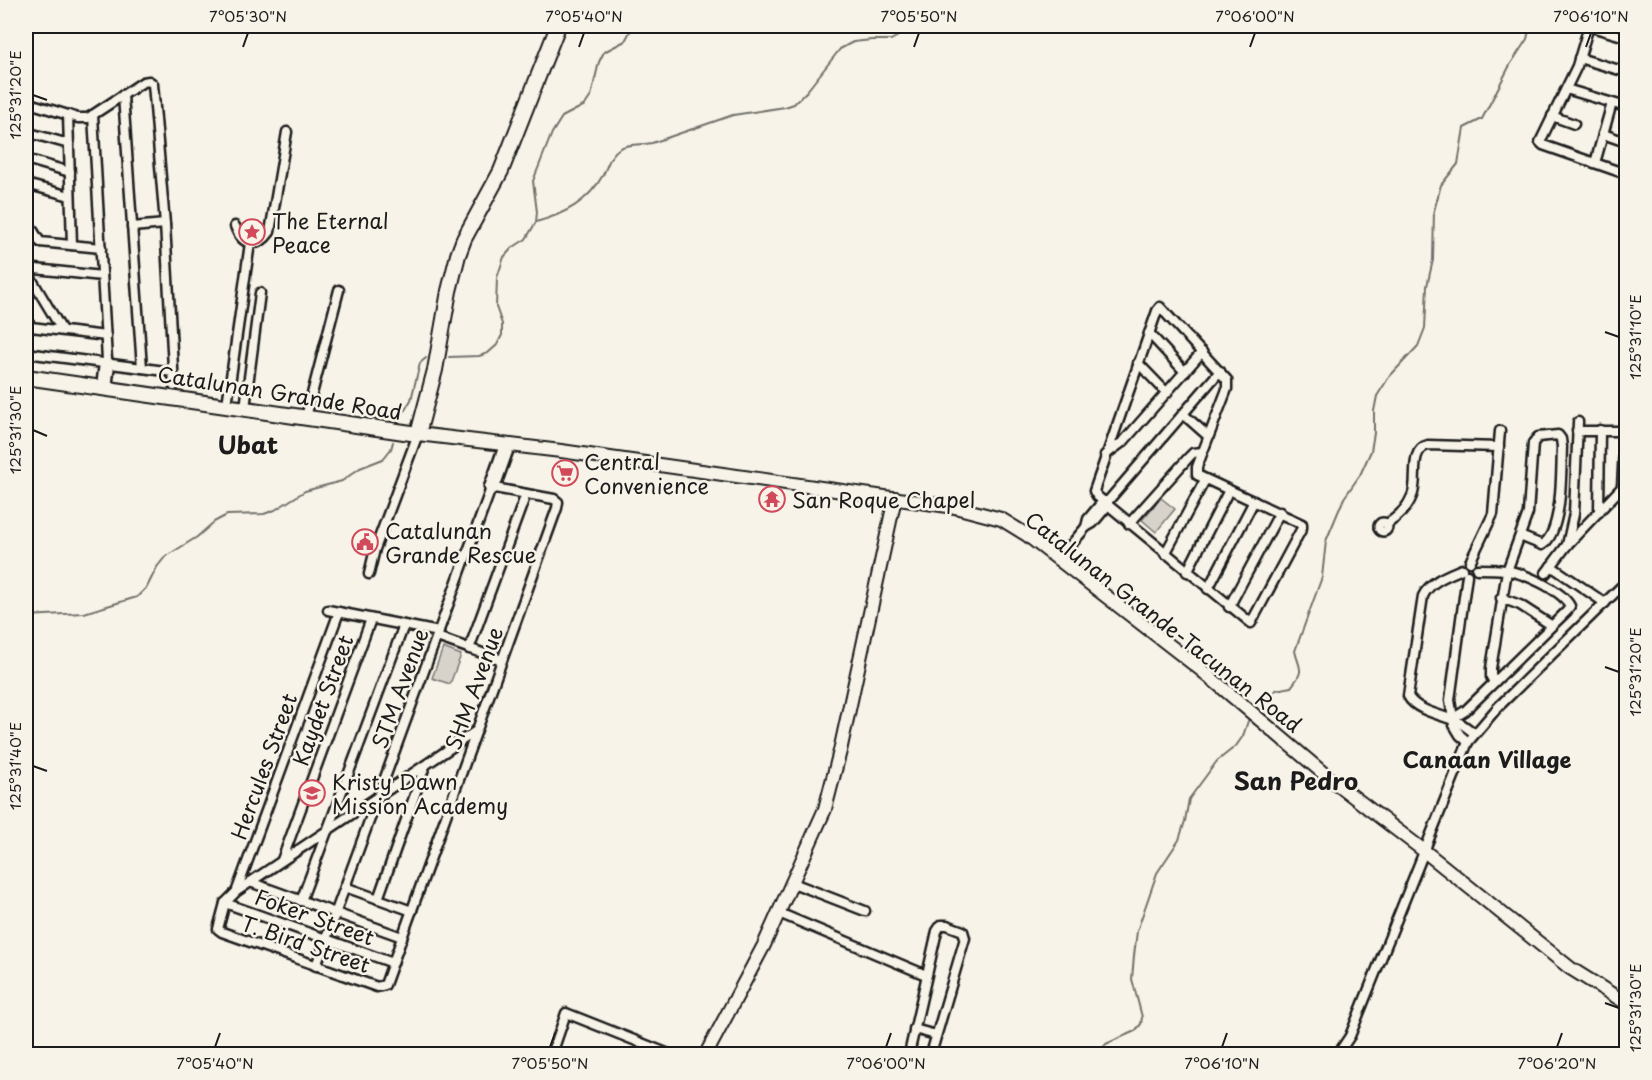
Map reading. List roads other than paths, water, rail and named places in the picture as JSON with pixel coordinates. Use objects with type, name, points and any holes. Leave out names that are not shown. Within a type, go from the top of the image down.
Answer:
[{"type":"main road","name":"Catalunan Grande Road","points":[[26,377],[418,434],[435,370],[458,255],[464,239],[501,171],[558,26]]},
{"type":"main road","name":"Catalunan Grande-Tacunan Road","points":[[418,434],[613,458],[955,507],[988,514],[1014,526],[1200,669],[1329,778],[1570,968],[1626,1003]]},
{"type":"main road","points":[[706,1054],[742,990],[793,884],[817,830],[830,793],[895,498]]},
{"type":"street","points":[[1626,38],[1588,26],[1580,58],[1541,137],[1541,144],[1626,174]]},
{"type":"street","points":[[1580,58],[1626,72]]},
{"type":"street","points":[[26,102],[83,118],[93,115],[143,82],[151,82],[154,87],[165,224],[174,386]]},
{"type":"street","points":[[1566,89],[1626,107]]},
{"type":"street","points":[[123,95],[142,368]]},
{"type":"street","points":[[1595,163],[1612,103]]},
{"type":"street","points":[[68,115],[72,245]]},
{"type":"street","points":[[93,115],[106,336],[107,363],[104,387]]},
{"type":"street","points":[[1552,116],[1574,124]]},
{"type":"street","points":[[26,132],[69,144]]},
{"type":"street","points":[[235,226],[240,239],[250,243],[267,236],[272,227],[287,132]]},
{"type":"street","points":[[1603,134],[1626,142]]},
{"type":"street","points":[[26,159],[70,172]]},
{"type":"street","points":[[26,184],[70,196]]},
{"type":"street","points":[[26,219],[40,242],[100,248]]},
{"type":"street","points":[[132,227],[165,224]]},
{"type":"street","points":[[227,405],[250,243]]},
{"type":"street","points":[[26,269],[102,276]]},
{"type":"street","points":[[26,269],[62,330]]},
{"type":"street","points":[[306,417],[339,290]]},
{"type":"street","points":[[245,408],[260,293]]},
{"type":"street","points":[[1160,307],[1202,352],[1227,380],[1228,386],[1202,452],[1196,474],[1301,522],[1302,528],[1254,621],[1249,623],[1095,494],[1094,488],[1105,455],[1157,309],[1160,307]]},
{"type":"street","points":[[26,317],[31,327],[106,336]]},
{"type":"street","points":[[1149,333],[1185,372]]},
{"type":"street","points":[[1105,455],[1124,441],[1202,352]]},
{"type":"street","points":[[26,353],[173,372]]},
{"type":"street","points":[[1138,363],[1167,393]]},
{"type":"street","points":[[1059,559],[1086,527],[1093,523],[1106,503],[1220,371]]},
{"type":"street","points":[[1183,414],[1208,436]]},
{"type":"street","points":[[1567,544],[1575,507],[1578,426],[1626,431]]},
{"type":"street","points":[[1599,512],[1600,430]]},
{"type":"street","points":[[1468,742],[1457,732],[1452,719],[1450,691],[1466,562],[1470,562],[1493,514],[1500,431]]},
{"type":"street","points":[[369,574],[375,549],[418,434]]},
{"type":"street","points":[[1494,682],[1491,677],[1491,668],[1501,598],[1507,571],[1528,513],[1534,441],[1541,436],[1558,435],[1562,447],[1559,506],[1552,531],[1548,540],[1542,545],[1520,536]]},
{"type":"street","name":"STM Avenue","points":[[316,966],[507,445]]},
{"type":"street","points":[[1387,524],[1402,512],[1412,497],[1416,483],[1416,454],[1421,447],[1428,445],[1499,447]]},
{"type":"street","points":[[1605,603],[1549,569],[1567,544],[1624,485],[1624,447]]},
{"type":"street","points":[[1129,524],[1193,453],[1202,452]]},
{"type":"street","points":[[1165,554],[1205,480]]},
{"type":"street","points":[[469,649],[526,494],[491,489]]},
{"type":"street","points":[[1187,572],[1229,490]]},
{"type":"street","name":"SHM Avenue","points":[[382,987],[386,982],[412,911],[558,502],[526,494]]},
{"type":"street","points":[[1208,589],[1254,501]]},
{"type":"street","points":[[1229,607],[1280,512]]},
{"type":"street","points":[[1470,562],[1475,564],[1477,569]]},
{"type":"street","points":[[1452,719],[1462,713],[1567,611],[1569,603],[1561,595],[1540,583],[1507,571],[1477,569]]},
{"type":"street","points":[[1474,733],[1452,719],[1414,703],[1409,699],[1408,693],[1423,596],[1437,581],[1465,572],[1474,574],[1477,569]]},
{"type":"street","points":[[1338,1054],[1350,1036],[1468,742],[1506,699],[1626,582]]},
{"type":"street","points":[[1501,598],[1520,605],[1551,625]]},
{"type":"street","points":[[328,610],[404,625],[438,635],[502,660]]},
{"type":"street","name":"Hercules Street","points":[[218,929],[225,903],[237,891],[339,612]]},
{"type":"street","name":"Kaydet Street","points":[[281,861],[371,619]]},
{"type":"street","points":[[301,901],[404,625]]},
{"type":"street","points":[[237,891],[476,731]]},
{"type":"street","points":[[378,899],[426,765]]},
{"type":"street","points":[[250,882],[402,937]]},
{"type":"street","points":[[793,884],[865,911]]},
{"type":"street","points":[[345,887],[412,911]]},
{"type":"street","name":"Foker Street","points":[[225,903],[393,963]]},
{"type":"street","points":[[779,913],[926,975]]},
{"type":"street","points":[[909,1054],[939,928],[947,925],[965,934],[931,1054]]},
{"type":"street","name":"T. Bird Street","points":[[218,929],[316,966],[382,987]]},
{"type":"street","points":[[553,1051],[566,1013],[669,1054]]},
{"type":"street","points":[[914,1029],[936,1035]]},
{"type":"waterway","points":[[449,357],[479,356],[488,353],[497,345],[502,335],[502,324],[496,307],[497,278],[504,257],[512,248],[526,239],[536,222],[533,181],[552,133],[562,117],[585,105],[591,96],[599,62],[604,52],[625,41],[633,26]]},
{"type":"waterway","points":[[536,222],[566,211],[583,200],[597,184],[612,157],[620,148],[652,143],[733,115],[794,104],[840,49],[853,42],[891,40],[916,26]]},
{"type":"waterway","points":[[1258,704],[1276,690],[1291,687],[1299,676],[1300,669],[1295,651],[1322,577],[1326,541],[1344,498],[1360,475],[1371,451],[1377,396],[1389,377],[1418,346],[1425,328],[1427,286],[1433,260],[1434,211],[1441,185],[1458,164],[1464,128],[1482,119],[1510,65],[1527,39],[1530,26]]},
{"type":"waterway","points":[[400,418],[411,400],[420,363],[426,358]]},
{"type":"waterway","points":[[26,616],[84,613],[137,597],[147,587],[165,557],[197,537],[214,522],[227,515],[264,514],[275,510],[305,491],[342,481],[360,468],[383,459],[391,449],[393,442]]},
{"type":"waterway","points":[[1098,1054],[1106,1044],[1135,1031],[1141,1024],[1142,1017],[1132,979],[1134,956],[1137,931],[1157,873],[1179,840],[1189,799],[1217,761],[1236,746],[1243,736],[1248,721]]},
{"type":"place","name":"The Eternal Peace","points":[[252,232]]},
{"type":"place","name":"Central Convenience","points":[[565,473]]},
{"type":"place","name":"San Roque Chapel","points":[[772,499]]},
{"type":"place","name":"Catalunan Grande Rescue","points":[[365,542]]},
{"type":"place","name":"Kristy Dawn Mission Academy","points":[[312,793]]},
{"type":"district","name":"Ubat","points":[[248,444]]},
{"type":"district","name":"Canaan Village","points":[[1487,758]]},
{"type":"district","name":"San Pedro","points":[[1296,780]]}]
